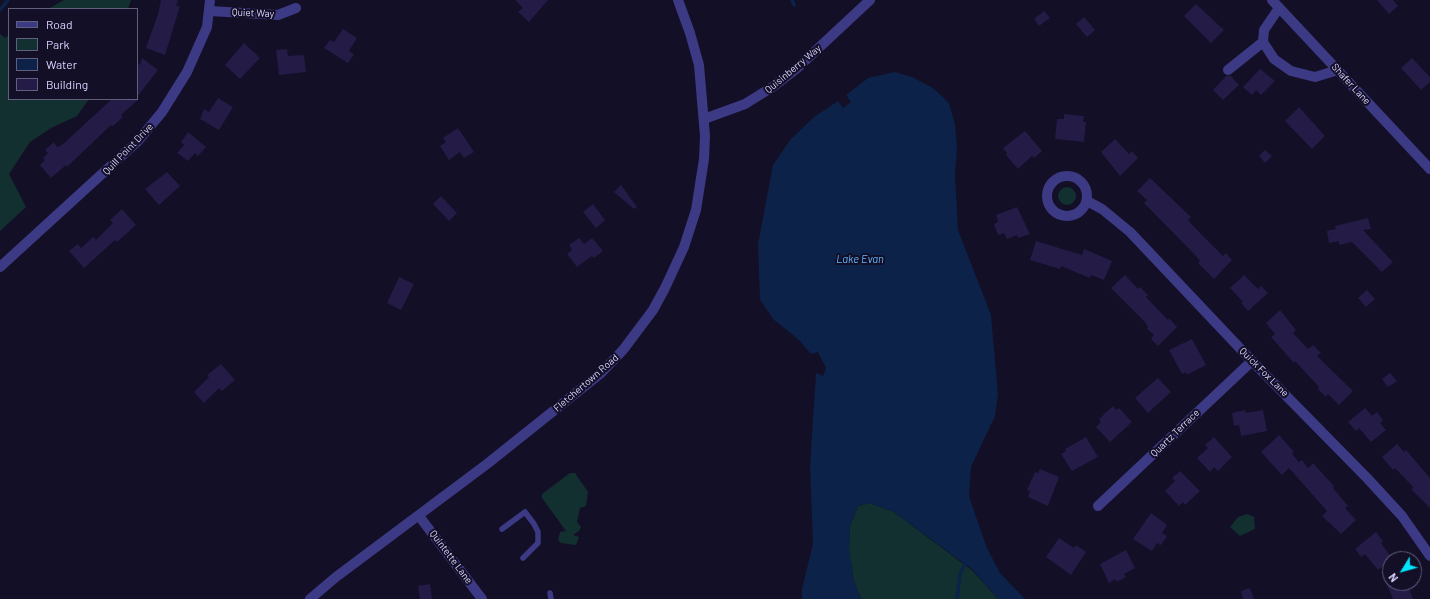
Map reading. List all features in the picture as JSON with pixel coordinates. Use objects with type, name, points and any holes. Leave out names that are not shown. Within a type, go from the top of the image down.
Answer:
[{"type":"street","name":"Quill Point Drive","points":[[0,266],[99,178],[138,141],[162,112],[187,72],[207,27],[210,11],[210,0]]},
{"type":"street","name":"Fletchertown Road","points":[[310,599],[336,576],[494,459],[600,373],[623,350],[638,331],[665,288],[684,247],[696,210],[704,159],[704,119],[699,65],[678,0]]},
{"type":"street","name":"Quisinberry Way","points":[[704,119],[745,104],[774,86],[796,69],[870,0]]},
{"type":"street","points":[[1276,4],[1264,30],[1263,42],[1274,59],[1291,71],[1315,77],[1338,70]]},
{"type":"street","name":"Shafer Lane","points":[[1276,4],[1430,169]]},
{"type":"street","name":"Quiet Way","points":[[210,11],[278,15],[296,8]]},
{"type":"street","points":[[1228,70],[1263,42]]},
{"type":"street","points":[[1064,175],[1072,176],[1085,186],[1087,201],[1083,209],[1077,214],[1061,216],[1054,212],[1049,206],[1046,198],[1047,190],[1050,183],[1056,178],[1064,175]]},
{"type":"street","name":"Quick Fox Lane","points":[[1087,201],[1102,209],[1130,232],[1402,516],[1430,556]]},
{"type":"street","name":"Quartz Terrace","points":[[1098,506],[1252,361]]},
{"type":"street","name":"Quintette Lane","points":[[419,516],[482,599]]},
{"type":"lane","points":[[502,529],[525,512],[538,532],[538,543],[524,558]]},
{"type":"green space","points":[[64,0],[131,0],[128,8],[50,8]]},
{"type":"green space","points":[[0,34],[5,38],[8,36],[8,100],[88,100],[77,116],[51,128],[30,142],[9,174],[26,207],[0,231]]},
{"type":"green space","points":[[1063,187],[1071,187],[1076,192],[1074,203],[1071,205],[1063,205],[1058,200],[1058,192]]},
{"type":"green space","points":[[570,473],[575,473],[588,492],[586,506],[580,508],[577,522],[581,527],[579,531],[573,535],[579,537],[576,545],[561,543],[558,540],[560,532],[566,531],[542,498],[542,494]]},
{"type":"green space","points":[[870,503],[894,512],[973,571],[998,599],[861,599],[854,581],[849,551],[850,526],[858,506]]},
{"type":"green space","points":[[1247,514],[1254,517],[1255,529],[1240,536],[1230,527],[1238,517]]},
{"type":"water","name":"Lake Evan","points":[[895,72],[912,77],[933,88],[949,103],[955,124],[957,149],[955,175],[958,230],[991,315],[998,394],[995,416],[971,467],[969,496],[986,546],[1000,573],[1025,599],[998,599],[973,570],[894,512],[870,503],[858,506],[850,526],[849,551],[854,581],[861,599],[802,599],[802,589],[813,544],[810,466],[816,373],[823,376],[826,368],[818,352],[811,354],[799,340],[774,320],[760,300],[758,244],[773,165],[790,140],[814,117],[838,101],[843,108],[851,102],[846,95],[868,78]]},
{"type":"building","points":[[161,0],[178,0],[176,6],[180,6],[165,55],[146,48],[158,14]]},
{"type":"building","points":[[515,0],[548,0],[529,22],[518,12],[523,8]]},
{"type":"building","points":[[1377,0],[1393,0],[1398,6],[1389,14]]},
{"type":"building","points":[[1196,4],[1224,30],[1211,43],[1184,16]]},
{"type":"building","points":[[1044,11],[1050,18],[1039,26],[1034,19]]},
{"type":"building","points":[[1084,17],[1095,30],[1087,37],[1076,24]]},
{"type":"building","points":[[343,29],[357,38],[349,51],[354,54],[348,63],[324,48],[330,40],[334,42]]},
{"type":"building","points":[[244,43],[260,58],[240,79],[225,65]]},
{"type":"building","points":[[287,49],[288,56],[304,55],[306,72],[279,75],[276,50]]},
{"type":"building","points":[[142,58],[158,70],[138,96],[138,64],[140,65]]},
{"type":"building","points":[[1412,58],[1430,77],[1430,82],[1421,90],[1401,68]]},
{"type":"building","points":[[1260,69],[1275,81],[1261,95],[1256,90],[1252,95],[1243,87]]},
{"type":"building","points":[[1226,76],[1231,76],[1239,85],[1223,100],[1213,90]]},
{"type":"building","points":[[218,98],[233,107],[219,130],[200,119],[204,109],[209,112]]},
{"type":"building","points":[[111,100],[138,100],[121,115],[123,117],[113,126],[111,125],[67,167],[66,165],[51,178],[40,165],[45,160],[43,158],[48,153],[45,150],[54,142],[57,147],[62,145]]},
{"type":"building","points":[[1299,107],[1325,136],[1312,149],[1285,121]]},
{"type":"building","points":[[1064,114],[1084,116],[1083,122],[1086,122],[1084,142],[1055,139],[1057,119],[1064,119]]},
{"type":"building","points":[[458,128],[474,152],[464,158],[460,152],[449,160],[440,146],[446,142],[443,138]]},
{"type":"building","points":[[1025,131],[1042,151],[1034,158],[1032,156],[1018,169],[1006,155],[1007,153],[1003,148]]},
{"type":"building","points":[[188,132],[206,147],[198,156],[195,153],[188,161],[177,153],[184,145],[181,142]]},
{"type":"building","points":[[1115,139],[1129,154],[1132,151],[1138,158],[1120,176],[1101,152]]},
{"type":"building","points":[[1265,150],[1272,156],[1265,163],[1259,156]]},
{"type":"building","points":[[167,172],[180,186],[159,205],[145,189]]},
{"type":"building","points":[[1150,178],[1191,217],[1188,220],[1223,256],[1226,253],[1232,260],[1214,279],[1198,263],[1200,261],[1195,255],[1144,203],[1147,200],[1137,191]]},
{"type":"building","points":[[621,185],[637,207],[634,209],[614,192]]},
{"type":"building","points":[[441,196],[457,213],[449,221],[433,204]]},
{"type":"building","points":[[593,204],[605,220],[596,228],[583,212]]},
{"type":"building","points":[[1017,207],[1030,234],[1018,238],[1017,235],[1007,239],[1004,233],[998,235],[994,224],[998,222],[996,215]]},
{"type":"building","points":[[122,209],[136,225],[117,242],[115,240],[84,268],[69,251],[78,244],[81,248],[93,237],[96,240],[113,223],[110,220]]},
{"type":"building","points":[[1368,218],[1371,229],[1363,230],[1393,262],[1382,272],[1352,242],[1339,245],[1339,241],[1329,243],[1327,231],[1336,229],[1335,226]]},
{"type":"building","points":[[579,238],[584,244],[592,238],[603,251],[594,258],[592,256],[577,267],[567,254],[572,250],[569,245]]},
{"type":"building","points":[[1036,241],[1082,255],[1084,249],[1112,261],[1104,280],[1091,275],[1090,278],[1061,266],[1060,269],[1030,260]]},
{"type":"building","points":[[1125,275],[1138,289],[1140,287],[1148,295],[1146,297],[1168,320],[1169,318],[1177,327],[1158,346],[1151,339],[1154,335],[1147,329],[1148,327],[1145,322],[1111,288]]},
{"type":"building","points":[[1244,275],[1258,289],[1261,286],[1268,293],[1248,311],[1241,303],[1243,302],[1230,288]]},
{"type":"building","points":[[399,277],[414,284],[401,310],[387,303]]},
{"type":"building","points":[[1367,290],[1375,299],[1366,307],[1358,298]]},
{"type":"building","points":[[1280,310],[1296,330],[1293,333],[1308,349],[1313,345],[1321,353],[1317,356],[1353,391],[1339,405],[1328,394],[1326,397],[1318,389],[1319,387],[1295,361],[1294,363],[1271,337],[1275,334],[1266,323]]},
{"type":"building","points":[[1192,339],[1206,365],[1187,375],[1186,372],[1182,374],[1169,350]]},
{"type":"building","points":[[221,364],[235,380],[222,391],[219,388],[204,403],[194,392],[209,377],[207,375]]},
{"type":"building","points":[[1390,373],[1397,381],[1388,387],[1382,379]]},
{"type":"building","points":[[1158,378],[1171,392],[1148,413],[1135,398]]},
{"type":"building","points":[[1113,406],[1116,410],[1119,408],[1132,422],[1110,442],[1096,427],[1101,422],[1099,420]]},
{"type":"building","points":[[1365,408],[1372,416],[1377,412],[1383,420],[1380,423],[1386,430],[1371,442],[1359,428],[1356,431],[1348,422]]},
{"type":"building","points":[[1245,410],[1246,413],[1263,410],[1267,431],[1241,436],[1239,425],[1234,426],[1232,413]]},
{"type":"building","points":[[1279,435],[1294,452],[1292,454],[1299,462],[1302,460],[1308,468],[1313,463],[1334,486],[1333,488],[1348,506],[1345,508],[1356,520],[1341,534],[1322,516],[1327,511],[1289,468],[1282,475],[1261,452]]},
{"type":"building","points":[[1086,437],[1098,457],[1072,471],[1061,454],[1066,451],[1065,449]]},
{"type":"building","points":[[1214,437],[1232,457],[1218,471],[1214,467],[1210,472],[1197,458],[1208,448],[1205,445]]},
{"type":"building","points":[[1397,444],[1404,452],[1406,450],[1430,478],[1430,508],[1411,489],[1414,488],[1395,468],[1393,470],[1382,457]]},
{"type":"building","points":[[1040,469],[1059,477],[1048,506],[1028,497],[1030,491],[1027,490],[1035,472],[1038,473]]},
{"type":"building","points":[[1180,471],[1200,491],[1185,505],[1183,502],[1179,506],[1165,491],[1175,481],[1172,478]]},
{"type":"building","points":[[1151,513],[1167,525],[1162,533],[1167,536],[1161,545],[1157,543],[1152,551],[1133,539]]},
{"type":"building","points":[[1376,532],[1383,541],[1381,543],[1387,551],[1382,551],[1382,567],[1378,570],[1365,554],[1361,557],[1355,549]]},
{"type":"building","points":[[1059,538],[1074,548],[1076,545],[1086,552],[1071,575],[1046,557]]},
{"type":"building","points":[[1126,550],[1135,568],[1124,574],[1126,577],[1117,582],[1115,579],[1109,583],[1100,564]]},
{"type":"building","points":[[430,584],[432,599],[420,599],[418,586]]},
{"type":"building","points":[[1250,588],[1254,599],[1243,599],[1241,591]]},
{"type":"building","points":[[1390,591],[1410,591],[1413,599],[1393,599]]},
{"type":"waterway","points":[[0,10],[8,0]]},
{"type":"waterway","points":[[792,0],[794,5]]},
{"type":"waterway","points":[[957,599],[960,574],[965,564]]}]
